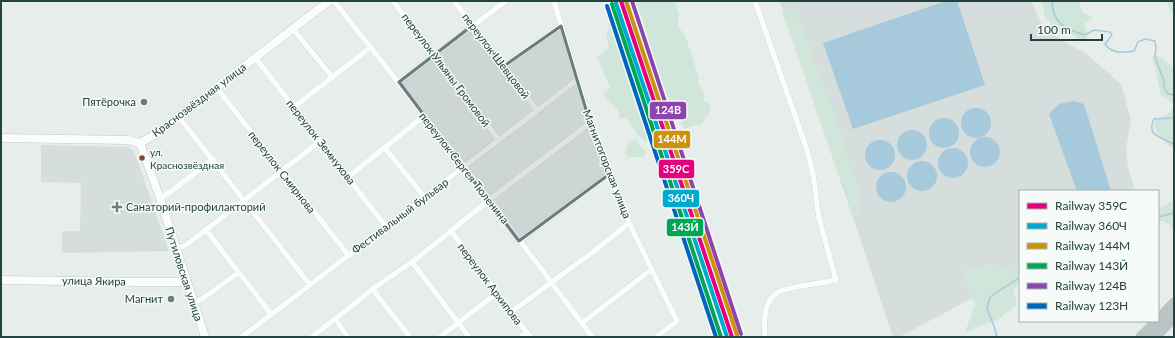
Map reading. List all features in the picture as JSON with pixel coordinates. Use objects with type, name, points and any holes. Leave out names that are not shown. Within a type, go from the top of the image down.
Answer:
[{"type":"highway","points":[[1159,318],[1174,303]]},
{"type":"highway","points":[[1155,337],[1174,317]]},
{"type":"highway","points":[[1141,337],[1155,322]]},
{"type":"street","name":"Краснозвёздная улица","points":[[1,138],[128,140],[140,143],[156,134],[329,1]]},
{"type":"street","name":"переулок Сергея Тюленина","points":[[334,1],[465,167],[550,283],[582,322],[592,337]]},
{"type":"street","name":"переулок Ульяны Громовой","points":[[394,1],[499,140]]},
{"type":"street","name":"переулок Шевцовой","points":[[454,1],[537,110]]},
{"type":"street","points":[[399,82],[506,1]]},
{"type":"street","name":"Магнитогорская улица","points":[[554,1],[590,123],[611,173],[629,223],[677,321],[656,337]]},
{"type":"street","points":[[755,1],[814,174],[819,218],[836,280],[777,292],[768,302],[764,324],[766,337]]},
{"type":"street","points":[[504,66],[561,26]]},
{"type":"street","points":[[293,29],[332,77]]},
{"type":"street","points":[[294,107],[371,47]]},
{"type":"street","name":"переулок Земнухова","points":[[255,58],[386,227]]},
{"type":"street","name":"Фестивальный бульвар","points":[[242,337],[577,80]]},
{"type":"street","name":"переулок Смирнова","points":[[216,87],[349,256]]},
{"type":"street","points":[[178,116],[310,285]]},
{"type":"street","points":[[348,177],[424,116]]},
{"type":"street","points":[[312,337],[451,232],[489,200],[590,123]]},
{"type":"street","points":[[176,250],[186,245],[206,230],[320,141]]},
{"type":"street","name":"Путиловская улица","points":[[140,143],[160,198],[205,337]]},
{"type":"street","points":[[385,148],[425,198]]},
{"type":"street","points":[[160,198],[169,193],[213,159]]},
{"type":"street","points":[[519,241],[611,173]]},
{"type":"street","points":[[511,312],[593,252],[629,223]]},
{"type":"street","points":[[206,230],[238,273],[272,314]]},
{"type":"street","name":"переулок Архипова","points":[[451,232],[528,335]]},
{"type":"street","points":[[412,262],[469,337]]},
{"type":"street","points":[[582,322],[651,270]]},
{"type":"street","points":[[193,303],[202,300],[238,273]]},
{"type":"street","name":"улица Якира","points":[[1,280],[139,282],[186,281]]},
{"type":"street","points":[[373,290],[410,337]]},
{"type":"street","points":[[440,337],[497,293]]},
{"type":"street","points":[[335,319],[348,337]]},
{"type":"street","points":[[520,337],[528,335]]},
{"type":"highlighted area","points":[[473,25],[504,66],[561,26],[590,123],[611,173],[519,241],[399,82]]},
{"type":"shaded area","points":[[780,1],[1031,1],[1045,30],[1088,55],[1121,84],[1131,120],[1126,149],[1128,168],[1134,190],[1019,190],[1019,274],[899,337],[893,337]]},
{"type":"shaded area","name":"Cанаторий-профилакторий","points":[[41,145],[128,147],[134,151],[169,251],[62,253],[62,231],[80,231],[81,183],[41,182]]},
{"type":"green space","points":[[635,1],[675,1],[679,15],[678,27],[685,35],[699,78],[698,83],[704,94],[704,102],[709,104],[711,110],[701,124],[684,129],[678,115],[665,93]]},
{"type":"green space","points":[[1042,1],[1079,1],[1082,12],[1093,17],[1084,24],[1087,39],[1082,42],[1066,30],[1057,29],[1045,18]]},
{"type":"green space","points":[[1166,1],[1174,1],[1174,17]]},
{"type":"green space","points":[[789,8],[794,11],[803,27],[816,67],[841,132],[845,154],[860,192],[858,206],[859,214],[853,216],[848,201],[846,187],[839,176],[782,11]]},
{"type":"green space","points":[[610,9],[625,48],[629,66],[634,70],[635,82],[639,89],[640,97],[651,131],[646,141],[637,134],[627,119],[620,118],[618,109],[603,95],[610,87],[597,57],[609,48],[606,33],[609,29],[606,10]]},
{"type":"green space","points":[[1152,56],[1161,57],[1174,68],[1174,104],[1161,95]]},
{"type":"green space","points":[[1174,109],[1174,149],[1158,134],[1154,122]]},
{"type":"green space","points":[[637,139],[641,148],[646,151],[644,157],[628,157],[625,154],[629,141]]},
{"type":"green space","points":[[1174,201],[1174,234],[1171,226],[1163,221],[1159,222],[1159,208]]},
{"type":"green space","points":[[991,263],[1013,272],[1019,264],[1019,286],[1013,289],[1017,305],[997,320],[965,332],[975,305],[961,272]]},
{"type":"water","points":[[946,1],[957,1],[985,85],[853,129],[823,43]]},
{"type":"water","points":[[1074,101],[1084,104],[1111,190],[1077,190],[1049,114],[1059,104]]},
{"type":"water","points":[[976,108],[986,113],[991,123],[986,133],[976,138],[966,133],[961,123],[966,113]]},
{"type":"water","points":[[944,118],[954,123],[959,133],[954,143],[944,148],[934,143],[929,133],[934,123]]},
{"type":"water","points":[[912,130],[922,135],[927,145],[922,155],[912,160],[902,155],[897,145],[902,135]]},
{"type":"water","points":[[985,137],[995,142],[1000,152],[995,162],[985,167],[975,162],[970,152],[975,142]]},
{"type":"water","points":[[880,140],[890,145],[895,155],[890,165],[880,170],[870,165],[865,155],[870,145]]},
{"type":"water","points":[[953,148],[963,153],[968,163],[963,173],[953,178],[943,173],[938,163],[943,153]]},
{"type":"water","points":[[922,161],[932,166],[937,176],[932,186],[922,191],[912,186],[907,176],[912,166]]},
{"type":"water","points":[[891,172],[901,177],[906,187],[901,197],[891,202],[881,197],[876,187],[881,177]]},
{"type":"waterway","points":[[1052,1],[1054,15],[1066,28],[1085,35],[1094,30],[1110,32],[1112,35],[1105,44],[1111,50],[1122,52],[1134,51],[1138,42],[1145,39],[1155,41],[1155,57],[1164,81],[1164,87],[1168,94],[1174,95]]},
{"type":"waterway","points":[[1174,116],[1172,118],[1154,119],[1152,125],[1153,133],[1156,136],[1174,144]]},
{"type":"waterway","points":[[676,208],[692,242],[694,258],[719,337]]},
{"type":"waterway","points":[[1159,217],[1174,213]]},
{"type":"waterway","points":[[997,337],[987,309],[990,297],[1019,278]]},
{"type":"rail line","name":"359С","points":[[621,1],[732,337]]},
{"type":"rail line","name":"144М","points":[[626,1],[737,335]]},
{"type":"rail line","name":"124В","points":[[632,1],[741,334]]},
{"type":"rail line","name":"360Ч","points":[[616,3],[727,337]]},
{"type":"rail line","name":"143Й","points":[[612,4],[721,337]]},
{"type":"rail line","name":"123Н","points":[[607,6],[716,337]]},
{"type":"place","name":"Пятёрочка","points":[[144,102]]},
{"type":"place","name":"ул. Краснозвёздная","points":[[142,158]]},
{"type":"place","name":"Cанаторий-профилакторий","points":[[117,207]]},
{"type":"place","name":"Магнит","points":[[171,299]]}]
